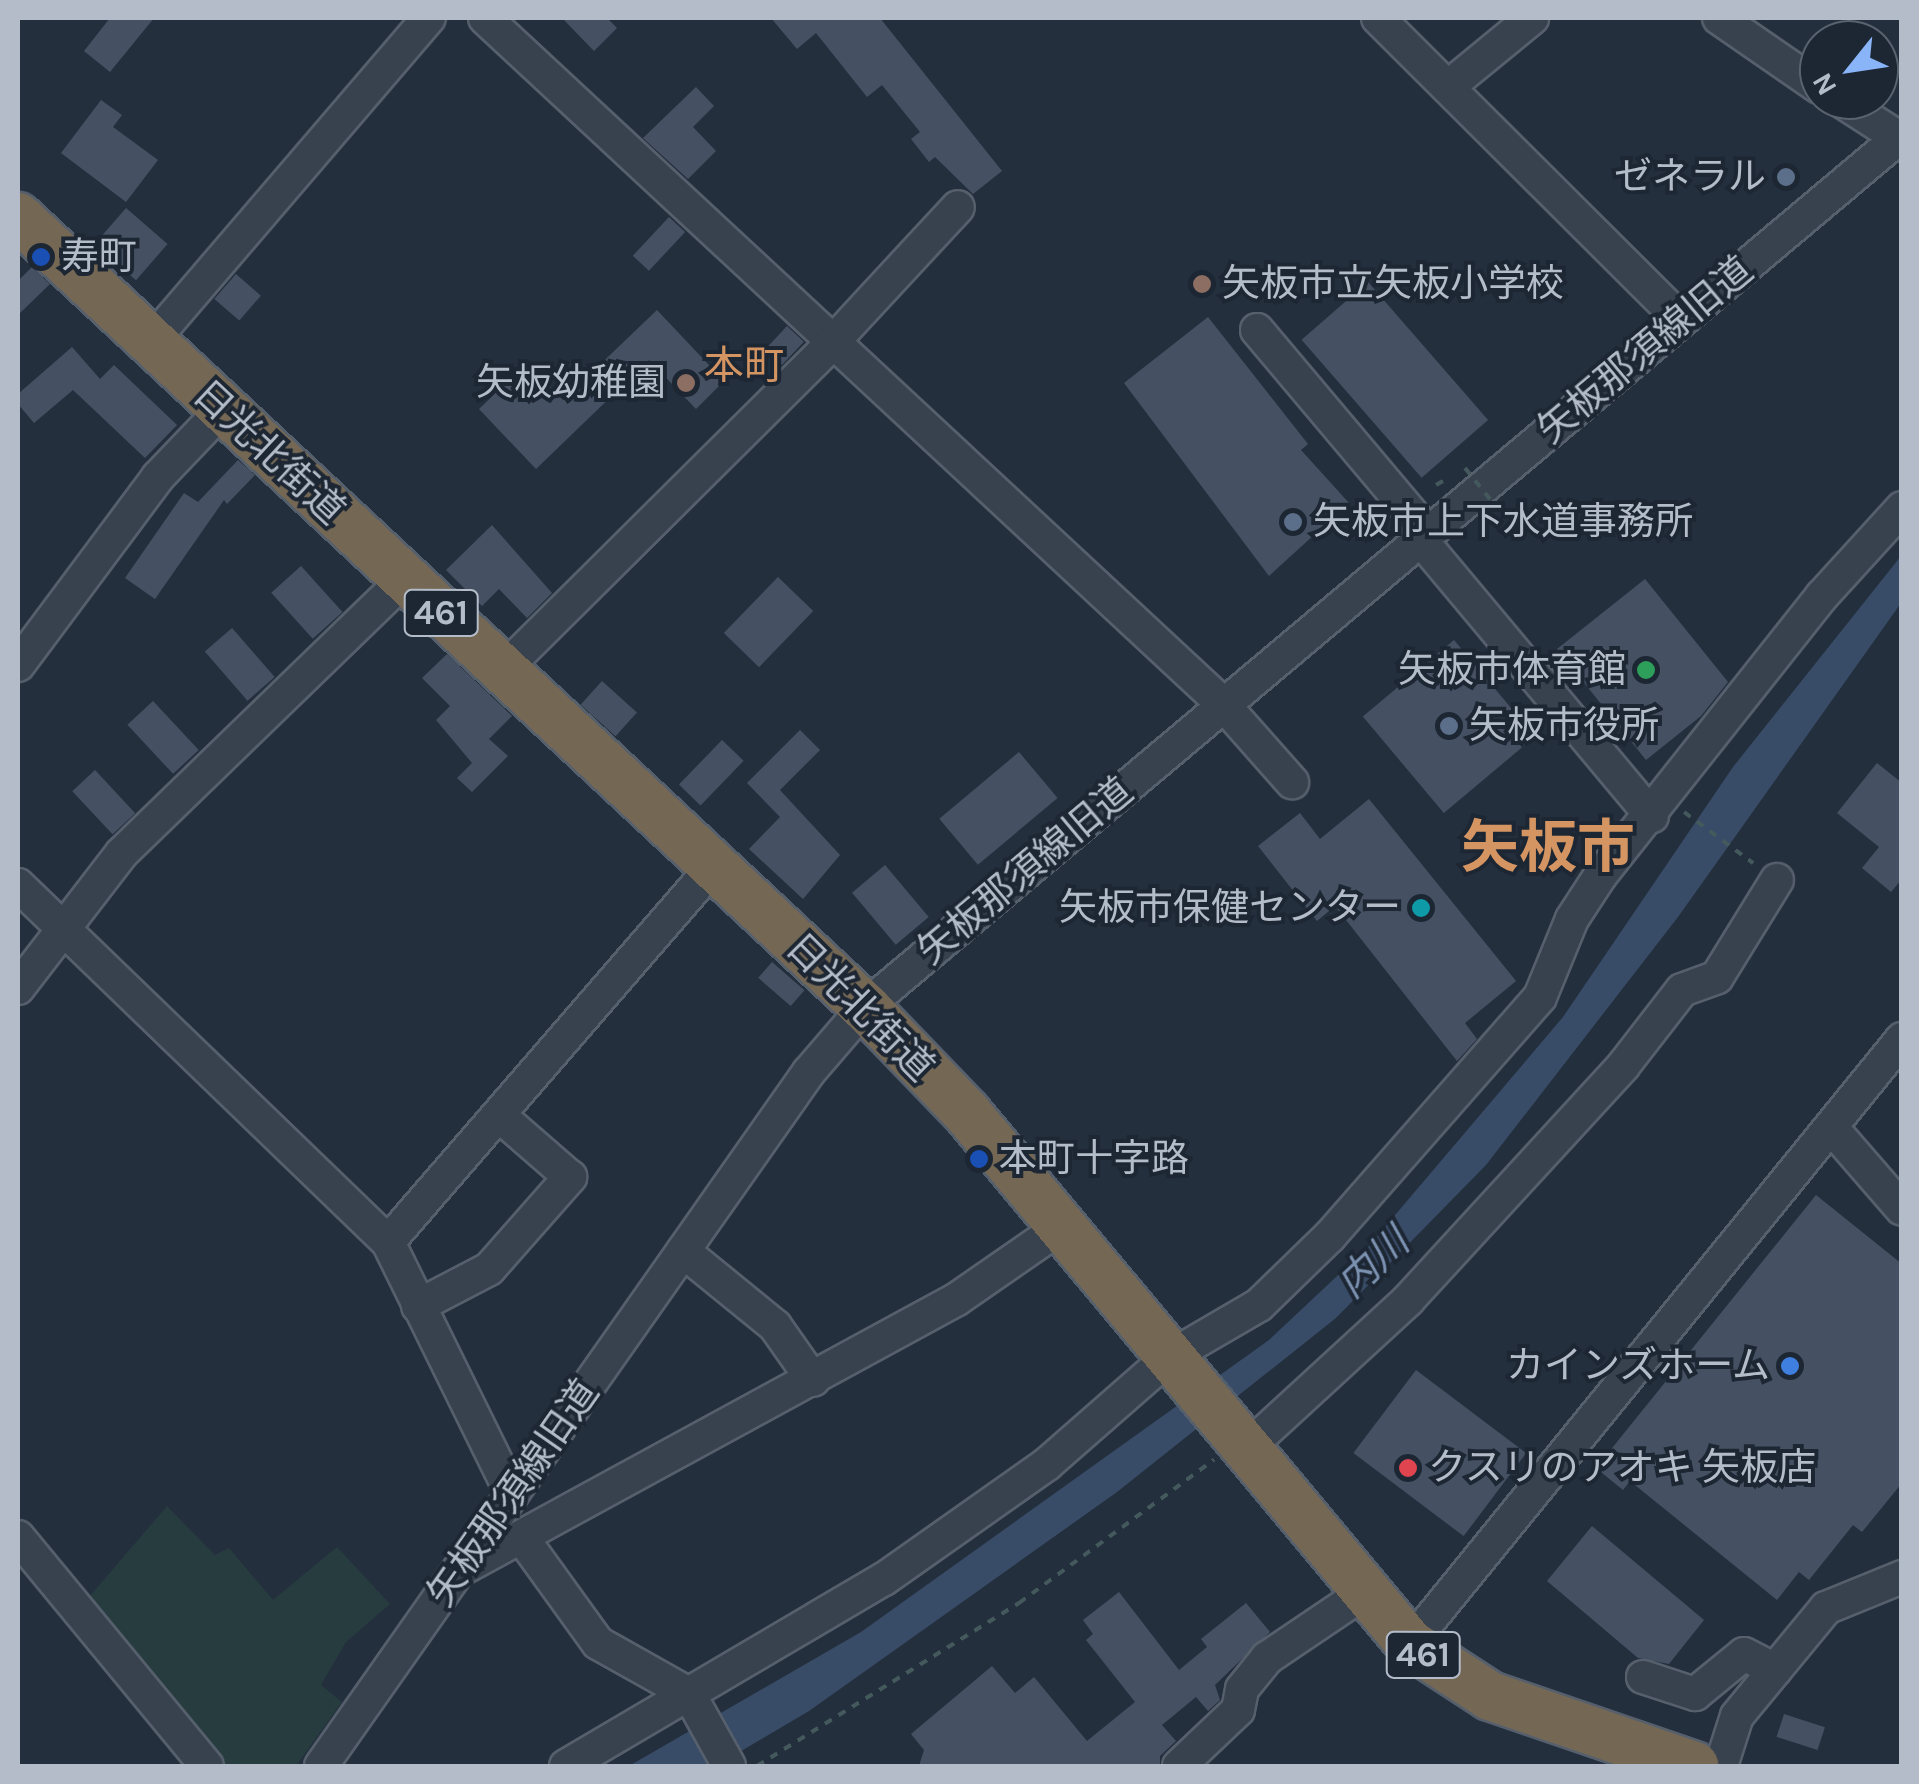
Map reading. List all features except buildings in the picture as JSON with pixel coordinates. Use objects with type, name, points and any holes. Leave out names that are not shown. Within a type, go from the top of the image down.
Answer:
[{"type":"highway","name":"日光北街道","points":[[18,217],[865,1007],[1061,1227],[1362,1594],[1410,1644],[1490,1696],[1694,1766]]},
{"type":"street","points":[[151,342],[429,18]]},
{"type":"street","points":[[485,18],[1222,704],[1292,782]]},
{"type":"street","points":[[1378,18],[1680,319]]},
{"type":"street","points":[[1448,88],[1532,18]]},
{"type":"street","points":[[1719,18],[1799,73]]},
{"type":"street","points":[[1872,120],[1901,138]]},
{"type":"street","name":"矢板那須線旧道","points":[[322,1766],[809,1072],[865,1007],[1680,319],[1901,138]]},
{"type":"street","points":[[503,670],[832,343],[958,207]]},
{"type":"street","points":[[1257,330],[1418,520],[1421,540],[1659,807]]},
{"type":"street","points":[[18,665],[158,477],[223,410]]},
{"type":"street","points":[[566,1766],[884,1579],[1014,1487],[1172,1363],[1259,1305],[1343,1221],[1540,997],[1572,919],[1822,596],[1902,508]]},
{"type":"street","points":[[18,988],[122,853],[405,579]]},
{"type":"street","points":[[388,1242],[501,1117],[714,866]]},
{"type":"street","points":[[1237,1442],[1408,1300],[1623,1066],[1682,990],[1717,978],[1777,880]]},
{"type":"street","points":[[18,885],[65,926],[388,1242],[512,1494]]},
{"type":"street","points":[[1410,1644],[1902,1039]]},
{"type":"street","points":[[418,1306],[489,1269],[570,1176],[501,1117]]},
{"type":"street","points":[[1831,1127],[1902,1209]]},
{"type":"street","points":[[458,1571],[523,1539],[957,1299],[1061,1227]]},
{"type":"street","points":[[684,1251],[776,1326],[813,1380]]},
{"type":"street","points":[[18,1538],[206,1766]]},
{"type":"street","points":[[523,1539],[598,1643],[689,1694],[729,1766]]},
{"type":"street","points":[[1721,1766],[1732,1724],[1838,1599],[1902,1577]]},
{"type":"street","points":[[1179,1766],[1228,1722],[1242,1688],[1266,1658],[1362,1594]]},
{"type":"street","points":[[1643,1677],[1684,1694],[1704,1691],[1744,1654],[1775,1670]]},
{"type":"path","points":[[1465,468],[1497,508]]},
{"type":"path","points":[[1659,807],[1777,880]]},
{"type":"path","points":[[757,1766],[1019,1602],[1237,1442]]},
{"type":"green space","points":[[167,1506],[215,1555],[229,1548],[273,1600],[337,1547],[390,1604],[346,1642],[321,1685],[342,1702],[296,1766],[220,1766],[83,1604]]},
{"type":"water","name":"内川","points":[[1901,556],[1901,603],[1678,917],[1486,1165],[1336,1318],[1117,1492],[809,1711],[716,1766],[629,1766],[861,1632],[1269,1340],[1368,1247],[1563,1017],[1733,767]]},
{"type":"place","name":"ゼネラル","points":[[1786,177]]},
{"type":"place","name":"寿町","points":[[41,257]]},
{"type":"place","name":"矢板市立矢板小学校","points":[[1202,284]]},
{"type":"place","name":"矢板幼稚園","points":[[686,383]]},
{"type":"place","name":"矢板市上下水道事務所","points":[[1293,522]]},
{"type":"place","name":"矢板市体育館","points":[[1646,670]]},
{"type":"place","name":"矢板市役所","points":[[1449,726]]},
{"type":"place","name":"矢板市保健センター","points":[[1421,908]]},
{"type":"place","name":"本町十字路","points":[[979,1159]]},
{"type":"place","name":"カインズホーム","points":[[1790,1366]]},
{"type":"place","name":"クスリのアオキ 矢板店","points":[[1408,1468]]},
{"type":"district","name":"本町","points":[[744,366]]},
{"type":"district","name":"矢板市","points":[[1548,848]]}]
